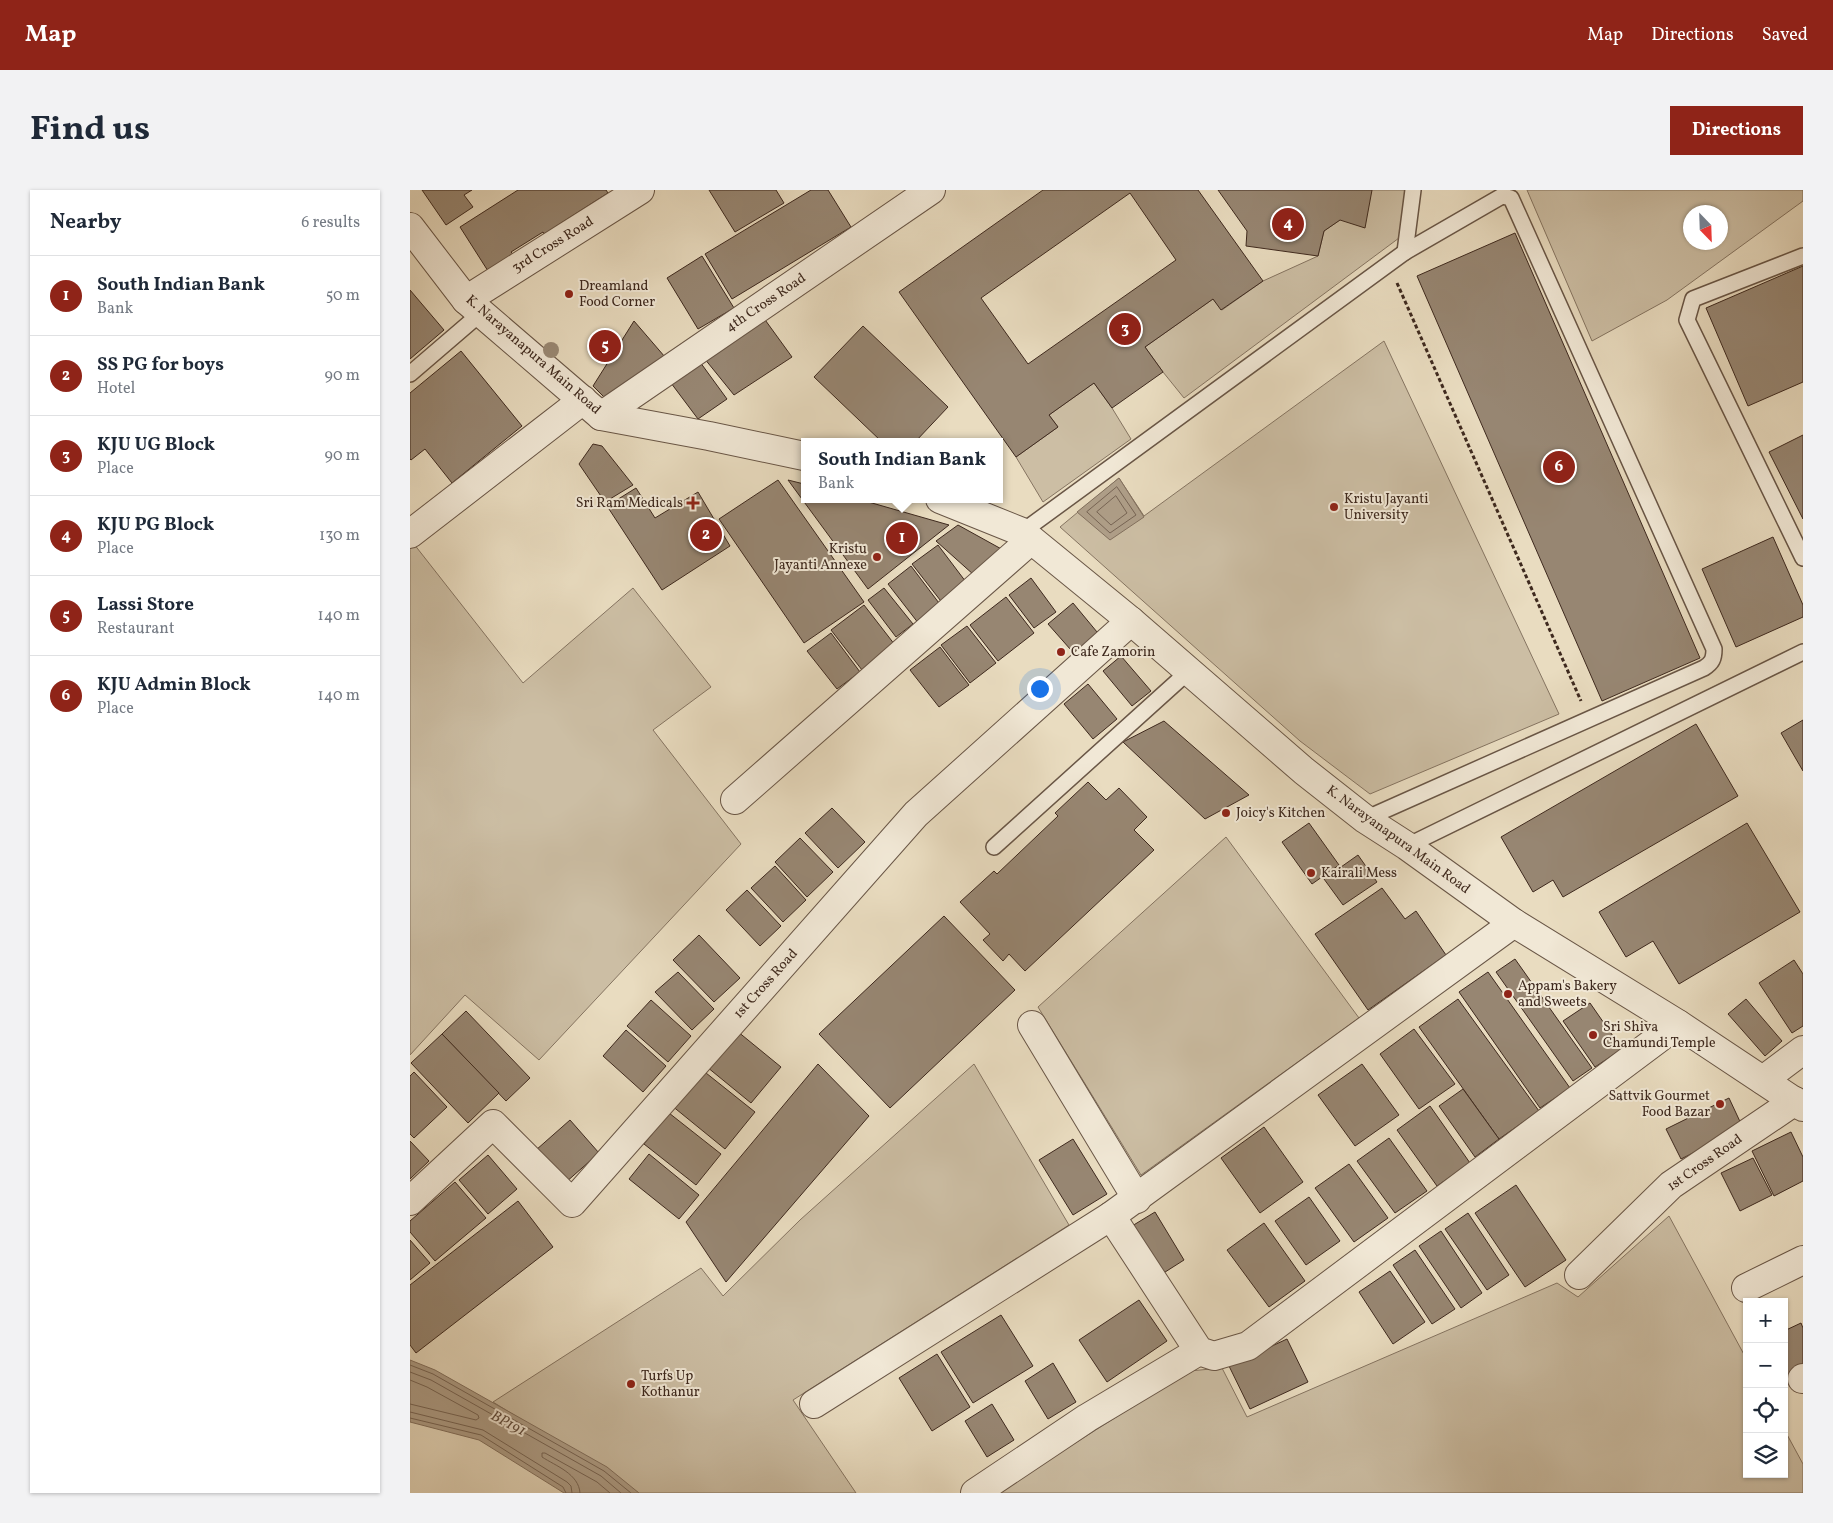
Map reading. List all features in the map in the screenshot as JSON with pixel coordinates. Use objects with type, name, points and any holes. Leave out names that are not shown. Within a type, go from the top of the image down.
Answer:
[{"type":"street","name":"3rd Cross Road","points":[[473,306],[640,190]]},
{"type":"street","name":"4th Cross Road","points":[[410,534],[592,408],[931,190]]},
{"type":"street","name":"K. Narayanapura Main Road","points":[[410,227],[473,306],[592,408],[801,455]]},
{"type":"street","name":"K. Narayanapura Main Road","points":[[949,503],[1026,536],[1131,621],[1304,771],[1365,819],[1407,846],[1514,923],[1678,1024],[1799,1104]]},
{"type":"street","points":[[735,800],[1026,536]]},
{"type":"street","name":"1st Cross Road","points":[[410,1201],[493,1124],[572,1203],[916,814],[1131,621]]},
{"type":"street","points":[[814,1404],[1136,1199],[1514,923]]},
{"type":"street","points":[[1111,1216],[1199,1351],[1214,1356],[1248,1346],[1678,1024]]},
{"type":"street","points":[[1032,1025],[1136,1199]]},
{"type":"street","points":[[1763,1080],[1803,1050]]},
{"type":"street","name":"1st Cross Road","points":[[1579,1275],[1671,1185],[1799,1104]]},
{"type":"street","points":[[1746,1288],[1803,1260]]},
{"type":"street","points":[[975,1493],[1087,1418],[1199,1351]]},
{"type":"lane","points":[[1405,252],[1413,190]]},
{"type":"lane","points":[[1026,536],[1405,252],[1502,196],[1511,198],[1714,649],[1714,658],[1711,664],[1704,668],[1365,819]]},
{"type":"lane","points":[[1803,256],[1693,299],[1687,320],[1803,558]]},
{"type":"lane","points":[[410,374],[473,306]]},
{"type":"lane","points":[[1407,846],[1803,652]]},
{"type":"lane","points":[[994,847],[1189,671]]},
{"type":"path","points":[[1388,264],[1589,720]]},
{"type":"shaded area","points":[[1372,190],[1407,190],[1399,238],[1184,398],[1145,347],[1213,299],[1222,310],[1263,281],[1318,256],[1324,231],[1340,220]]},
{"type":"shaded area","points":[[1527,190],[1803,190],[1803,201],[1667,300],[1592,341]]},
{"type":"shaded area","points":[[1384,341],[1559,714],[1370,794],[1300,741],[1060,527],[1119,478],[1144,516]]},
{"type":"shaded area","points":[[1094,383],[1131,439],[1043,502],[1016,457],[1058,427],[1049,415]]},
{"type":"shaded area","points":[[410,539],[523,683],[633,588],[711,687],[653,730],[741,844],[539,1060],[465,995],[410,1055]]},
{"type":"shaded area","points":[[1226,837],[1359,1018],[1141,1175],[1038,1007]]},
{"type":"shaded area","points":[[974,1064],[1069,1225],[793,1400],[856,1493],[639,1493],[493,1402],[701,1268],[723,1296],[800,1220]]},
{"type":"shaded area","points":[[1669,1216],[1743,1353],[1743,1478],[1788,1478],[1788,1436],[1803,1464],[1803,1493],[996,1493],[1189,1371],[1222,1368],[1247,1417],[1557,1283],[1578,1297]]},
{"type":"water","points":[[1119,478],[1144,517],[1110,540],[1077,512]]},
{"type":"water","name":"BP191","points":[[410,1360],[435,1370],[607,1467],[639,1493],[564,1493],[479,1440],[410,1422]]},
{"type":"building","points":[[422,190],[472,190],[464,195],[473,207],[446,225]]},
{"type":"building","points":[[518,190],[606,190],[608,193],[555,227],[558,232],[547,239],[543,232],[511,252],[514,255],[488,271],[460,227]]},
{"type":"building","points":[[709,190],[776,190],[784,203],[735,232]]},
{"type":"building","points":[[811,190],[828,190],[851,227],[732,299],[705,254]]},
{"type":"building","points":[[1043,190],[1198,190],[1263,281],[1221,310],[1213,299],[1145,347],[1163,372],[1112,408],[1094,383],[1049,415],[1058,427],[1016,457],[899,292]],"holes":[[[1130,193],[1176,260],[1028,364],[981,298]]]},
{"type":"building","points":[[1218,190],[1372,190],[1365,228],[1340,220],[1324,231],[1318,256],[1246,246],[1247,231]]},
{"type":"building","points":[[1515,233],[1700,658],[1602,701],[1417,276]]},
{"type":"building","points":[[702,256],[734,308],[698,329],[667,278]]},
{"type":"building","points":[[1803,266],[1803,382],[1748,406],[1706,308]]},
{"type":"building","points":[[410,290],[444,330],[410,359]]},
{"type":"building","points":[[763,317],[792,357],[734,395],[704,358]]},
{"type":"building","points":[[634,321],[665,357],[608,401],[593,386]]},
{"type":"building","points":[[863,326],[948,407],[919,438],[878,438],[814,377]]},
{"type":"building","points":[[461,351],[522,426],[452,483],[425,449],[410,459],[410,393]]},
{"type":"building","points":[[700,362],[727,399],[698,419],[671,383]]},
{"type":"building","points":[[1803,435],[1803,519],[1769,452]]},
{"type":"building","points":[[593,444],[602,446],[633,485],[605,502],[579,464]]},
{"type":"building","points":[[778,480],[864,602],[804,643],[719,519]]},
{"type":"building","name":"Kristu Jayanti Annexe","points":[[788,480],[801,483],[801,498]]},
{"type":"building","points":[[636,488],[655,518],[698,492],[730,546],[662,590],[607,506]]},
{"type":"building","name":"Kristu Jayanti Annexe","points":[[805,503],[872,503],[949,525],[868,589]]},
{"type":"building","points":[[958,525],[1005,551],[974,575],[936,541]]},
{"type":"building","points":[[1773,537],[1803,605],[1803,617],[1736,647],[1702,569]]},
{"type":"building","points":[[938,545],[969,586],[944,605],[912,564]]},
{"type":"building","points":[[911,566],[942,607],[919,624],[888,584]]},
{"type":"building","points":[[1031,578],[1056,612],[1034,628],[1009,595]]},
{"type":"building","points":[[884,588],[913,624],[896,637],[868,600]]},
{"type":"building","points":[[1006,597],[1034,633],[998,661],[970,625]]},
{"type":"building","points":[[1073,603],[1102,638],[1078,658],[1048,624]]},
{"type":"building","points":[[864,605],[895,645],[862,670],[831,630]]},
{"type":"building","points":[[967,626],[996,663],[970,683],[941,645]]},
{"type":"building","points":[[831,633],[860,672],[837,689],[807,651]]},
{"type":"building","points":[[940,647],[969,685],[939,707],[910,670]]},
{"type":"building","points":[[1121,656],[1151,691],[1132,706],[1103,671]]},
{"type":"building","points":[[1088,684],[1117,719],[1093,739],[1064,704]]},
{"type":"building","points":[[1803,720],[1803,771],[1781,733]]},
{"type":"building","points":[[1164,721],[1249,795],[1205,819],[1123,742]]},
{"type":"building","points":[[1696,724],[1738,796],[1563,897],[1553,880],[1533,892],[1501,837]]},
{"type":"building","points":[[1088,782],[1106,800],[1119,788],[1147,817],[1134,830],[1154,850],[1025,971],[1009,954],[1003,961],[983,940],[990,934],[960,902],[994,871],[997,874],[1058,816],[1055,813]]},
{"type":"building","points":[[832,808],[865,842],[838,868],[805,833]]},
{"type":"building","points":[[1309,823],[1339,865],[1312,884],[1282,842]]},
{"type":"building","points":[[1747,823],[1800,912],[1679,984],[1653,941],[1626,957],[1599,912]]},
{"type":"building","points":[[800,838],[833,872],[807,897],[775,862]]},
{"type":"building","points":[[1358,855],[1377,882],[1343,905],[1324,879]]},
{"type":"building","points":[[775,866],[806,900],[783,922],[751,888]]},
{"type":"building","points":[[1382,888],[1405,919],[1416,911],[1446,955],[1368,1010],[1315,934]]},
{"type":"building","points":[[747,890],[781,926],[760,946],[726,910]]},
{"type":"building","points":[[944,916],[1015,990],[890,1108],[819,1034]]},
{"type":"building","points":[[699,935],[740,978],[714,1002],[673,960]]},
{"type":"building","points":[[1515,959],[1592,1068],[1573,1081],[1496,972]]},
{"type":"building","points":[[1794,960],[1803,974],[1803,1026],[1792,1033],[1759,983]]},
{"type":"building","points":[[678,972],[714,1009],[692,1030],[655,992]]},
{"type":"building","points":[[1488,972],[1570,1088],[1540,1108],[1459,992]]},
{"type":"building","points":[[1458,999],[1539,1111],[1499,1139],[1419,1027]]},
{"type":"building","points":[[1746,999],[1782,1041],[1765,1056],[1728,1014]]},
{"type":"building","points":[[651,1000],[691,1036],[668,1062],[627,1026]]},
{"type":"building","points":[[1590,1003],[1622,1049],[1595,1067],[1563,1021]]},
{"type":"building","points":[[466,1011],[530,1078],[506,1101],[442,1034]]},
{"type":"building","points":[[1414,1029],[1455,1084],[1419,1109],[1380,1054]]},
{"type":"building","points":[[626,1030],[666,1066],[643,1092],[603,1056]]},
{"type":"building","points":[[737,1031],[781,1067],[751,1103],[707,1067]]},
{"type":"building","points":[[442,1034],[499,1093],[468,1123],[411,1063]]},
{"type":"building","points":[[818,1064],[869,1116],[726,1282],[686,1222]]},
{"type":"building","points":[[1362,1064],[1399,1115],[1355,1146],[1318,1095]]},
{"type":"building","points":[[701,1069],[755,1112],[725,1149],[671,1105]]},
{"type":"building","points":[[414,1072],[447,1107],[414,1138],[410,1134],[410,1076]]},
{"type":"building","points":[[1463,1089],[1499,1139],[1475,1157],[1439,1106]]},
{"type":"building","points":[[1729,1098],[1743,1128],[1681,1159],[1666,1129]]},
{"type":"building","points":[[1430,1106],[1470,1163],[1437,1186],[1397,1130]]},
{"type":"building","points":[[669,1113],[721,1154],[696,1185],[644,1144]]},
{"type":"building","points":[[570,1120],[599,1153],[565,1183],[536,1150]]},
{"type":"building","points":[[1264,1127],[1303,1182],[1260,1213],[1221,1158]]},
{"type":"building","points":[[1791,1132],[1803,1157],[1803,1181],[1774,1196],[1752,1151]]},
{"type":"building","points":[[1389,1138],[1427,1191],[1395,1213],[1357,1161]]},
{"type":"building","points":[[1073,1139],[1107,1194],[1073,1215],[1039,1160]]},
{"type":"building","points":[[410,1141],[429,1161],[410,1179]]},
{"type":"building","points":[[649,1154],[699,1195],[679,1219],[629,1179]]},
{"type":"building","points":[[488,1155],[517,1189],[488,1214],[459,1180]]},
{"type":"building","points":[[1753,1158],[1772,1195],[1740,1211],[1721,1173]]},
{"type":"building","points":[[1349,1164],[1388,1218],[1354,1242],[1315,1188]]},
{"type":"building","points":[[455,1182],[486,1218],[435,1261],[410,1232],[410,1221]]},
{"type":"building","points":[[1516,1185],[1566,1260],[1525,1287],[1475,1213]]},
{"type":"building","points":[[1309,1197],[1340,1241],[1306,1265],[1275,1221]]},
{"type":"building","points":[[518,1201],[553,1247],[416,1353],[410,1345],[410,1285]]},
{"type":"building","points":[[1155,1212],[1184,1260],[1162,1274],[1132,1226]]},
{"type":"building","points":[[1468,1213],[1509,1275],[1487,1290],[1445,1229]]},
{"type":"building","points":[[1264,1223],[1305,1281],[1269,1307],[1227,1250]]},
{"type":"building","points":[[1441,1231],[1482,1293],[1461,1308],[1419,1246]]},
{"type":"building","points":[[410,1240],[430,1263],[410,1280]]},
{"type":"building","points":[[1415,1250],[1455,1309],[1432,1324],[1393,1265]]},
{"type":"building","points":[[1390,1271],[1425,1322],[1393,1344],[1359,1292]]},
{"type":"building","points":[[1139,1300],[1167,1341],[1107,1382],[1079,1340]]},
{"type":"building","points":[[1001,1315],[1033,1366],[973,1403],[941,1352]]},
{"type":"building","points":[[1801,1323],[1803,1328],[1803,1376],[1792,1382],[1788,1374],[1788,1329]]},
{"type":"building","points":[[1287,1339],[1308,1382],[1250,1409],[1229,1366]]},
{"type":"building","points":[[937,1354],[970,1407],[932,1431],[899,1378]]},
{"type":"building","points":[[1053,1363],[1076,1402],[1048,1419],[1025,1381]]},
{"type":"building","points":[[992,1404],[1014,1440],[987,1457],[965,1421]]},
{"type":"place","name":"KJU PG Block","points":[[1288,224]]},
{"type":"place","name":"Dreamland Food Corner","points":[[569,294]]},
{"type":"place","name":"KJU UG Block","points":[[1125,329]]},
{"type":"place","name":"Lassi Store","points":[[605,346]]},
{"type":"place","name":"KJU Admin Block","points":[[1559,467]]},
{"type":"place","name":"Sri Ram Medicals","points":[[693,503]]},
{"type":"place","name":"Kristu Jayanti University","points":[[1334,507]]},
{"type":"place","name":"SS PG for boys","points":[[706,535]]},
{"type":"place","name":"South Indian Bank","points":[[902,538]]},
{"type":"place","name":"Kristu Jayanti Annexe","points":[[877,557]]},
{"type":"place","name":"Cafe Zamorin","points":[[1061,652]]},
{"type":"place","name":"Joicy's Kitchen","points":[[1226,813]]},
{"type":"place","name":"Kairali Mess","points":[[1311,873]]},
{"type":"place","name":"Appam's Bakery and Sweets","points":[[1508,994]]},
{"type":"place","name":"Sri Shiva Chamundi Temple","points":[[1593,1035]]},
{"type":"place","name":"Sattvik Gourmet Food Bazar","points":[[1720,1104]]},
{"type":"place","name":"Turfs Up Kothanur","points":[[631,1384]]}]
